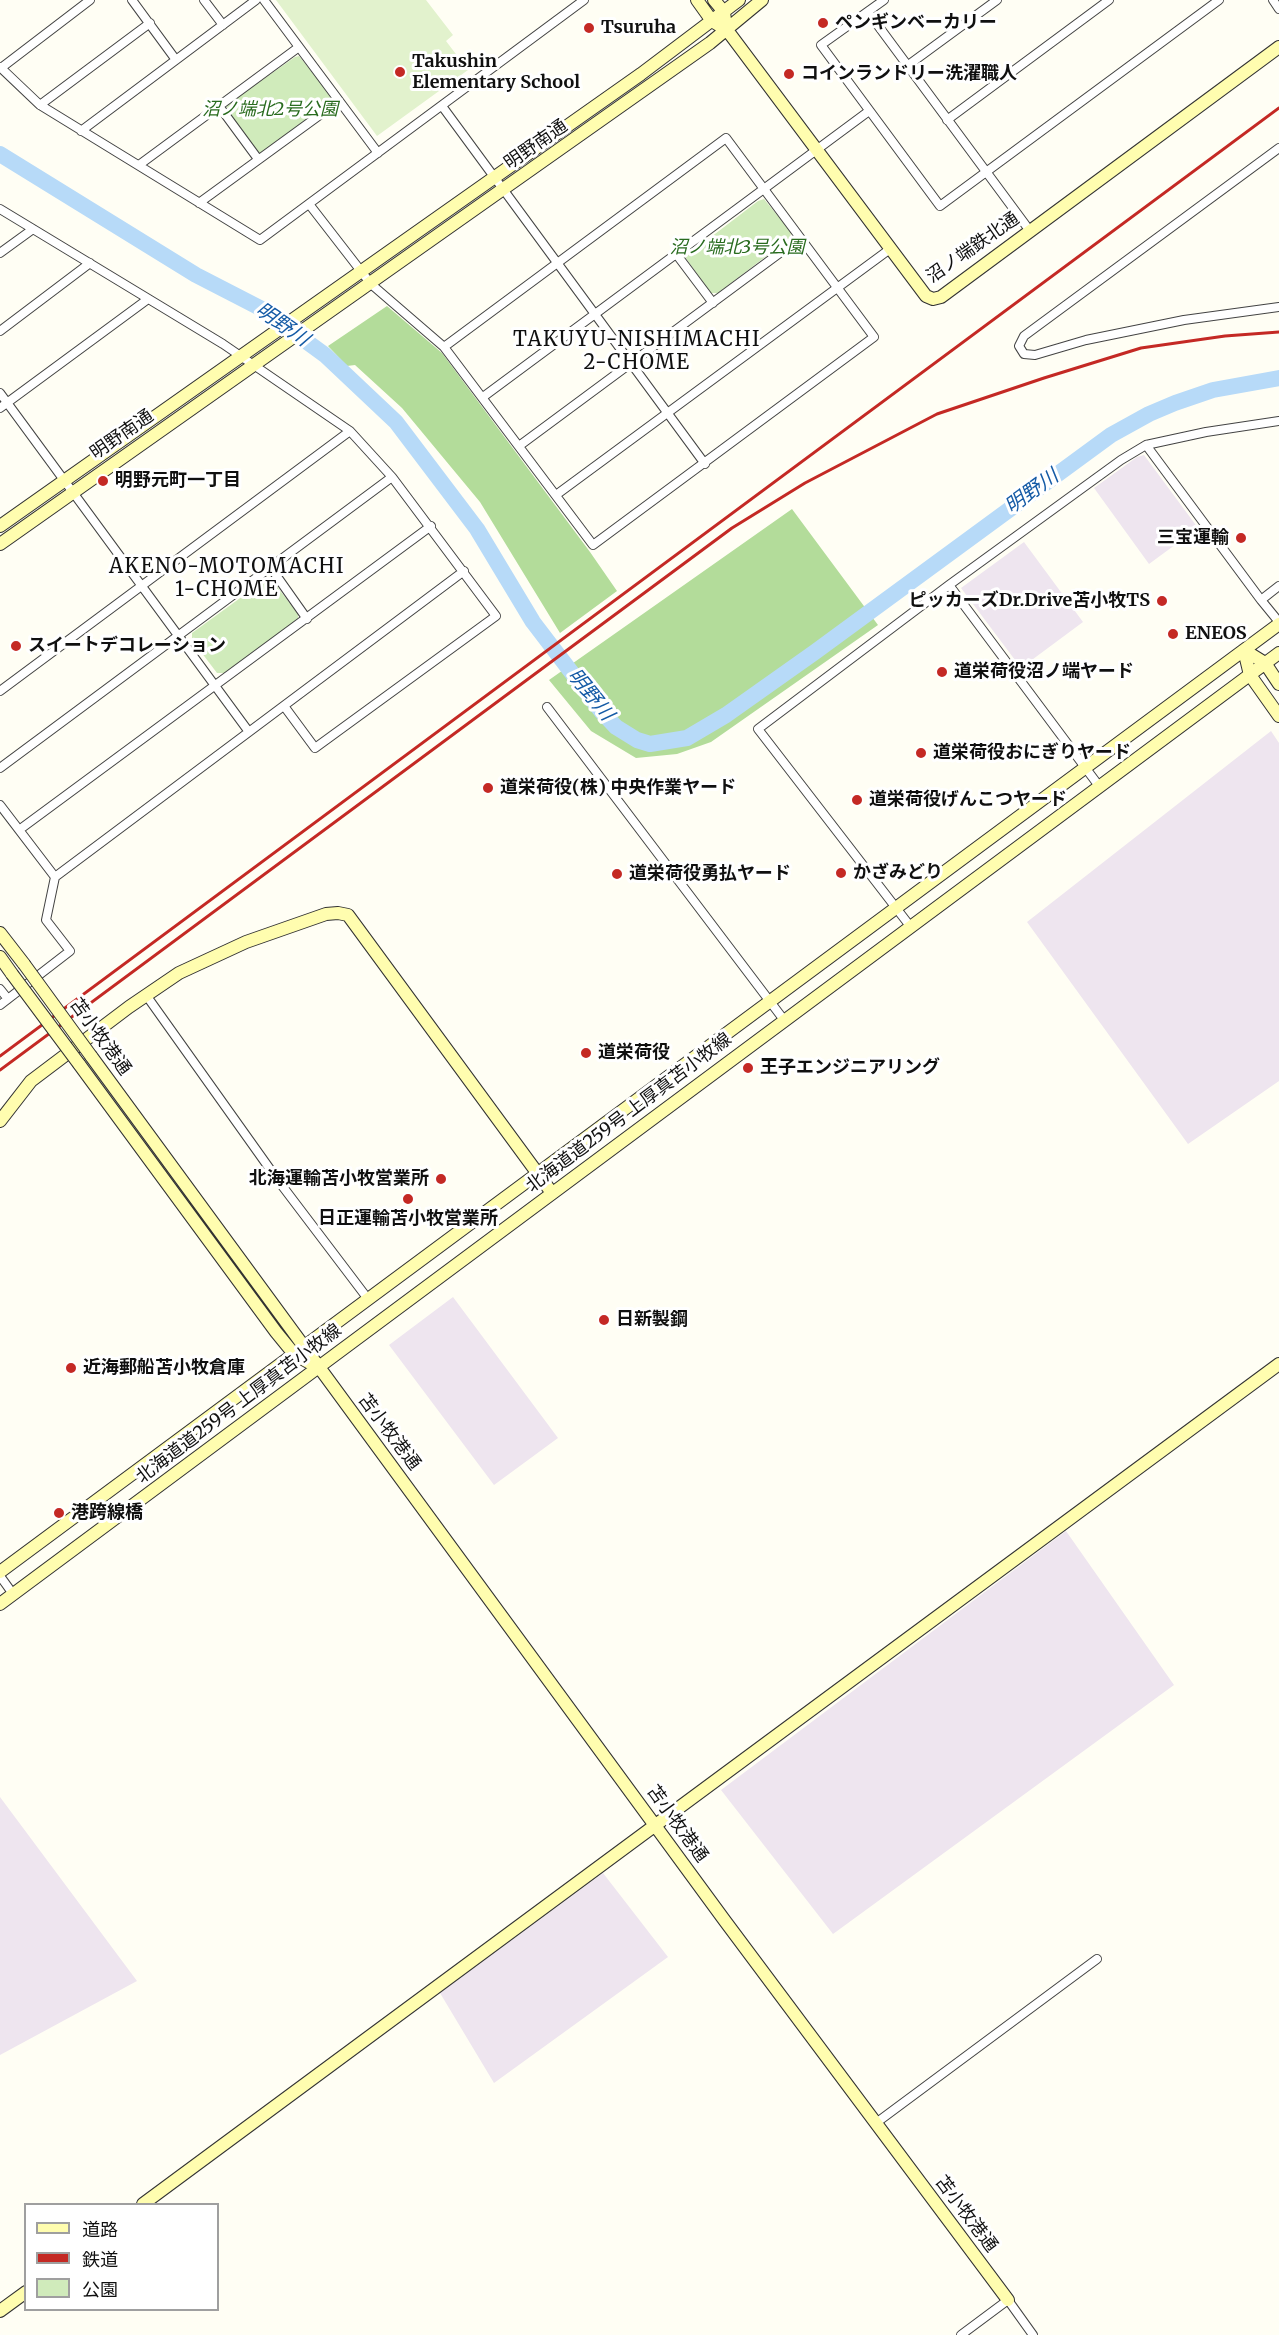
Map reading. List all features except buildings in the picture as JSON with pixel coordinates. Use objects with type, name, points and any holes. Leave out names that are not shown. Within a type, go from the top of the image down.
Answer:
[{"type":"street","points":[[90,0],[0,67],[40,105],[260,240],[584,0]]},
{"type":"street","points":[[132,0],[176,60]]},
{"type":"street","points":[[204,0],[222,25]]},
{"type":"street","points":[[81,130],[256,0]]},
{"type":"street","points":[[264,0],[378,153]]},
{"type":"street","points":[[696,0],[712,21],[727,30]]},
{"type":"street","points":[[714,0],[724,12],[727,30]]},
{"type":"street","name":"明野南通","points":[[0,526],[361,272],[739,0]]},
{"type":"street","name":"明野南通","points":[[0,544],[503,190],[727,30],[762,0]]},
{"type":"street","points":[[884,0],[821,45],[940,206],[1219,0]]},
{"type":"street","points":[[907,66],[997,0]]},
{"type":"street","points":[[947,120],[1109,0]]},
{"type":"street","points":[[1273,0],[1279,9]]},
{"type":"street","points":[[868,12],[1030,231]]},
{"type":"street","points":[[40,105],[150,23]]},
{"type":"street","name":"沼ノ端鉄北通","points":[[727,30],[890,249],[926,296],[933,299],[941,297],[1279,47]]},
{"type":"street","points":[[139,165],[299,47]]},
{"type":"street","points":[[199,203],[339,100]]},
{"type":"street","points":[[219,106],[258,159]]},
{"type":"street","points":[[442,106],[705,464]]},
{"type":"street","points":[[483,397],[869,111]]},
{"type":"street","points":[[309,204],[371,284],[444,347],[593,545],[874,337],[726,138],[444,347]]},
{"type":"street","points":[[1279,148],[1023,336],[1019,346],[1024,354],[1035,356],[1086,340],[1184,320],[1279,307]]},
{"type":"street","points":[[0,209],[240,355],[350,431],[392,477],[431,526],[496,616],[315,748],[284,706]]},
{"type":"street","points":[[0,253],[33,229]]},
{"type":"street","points":[[519,446],[800,238]]},
{"type":"street","points":[[556,495],[890,249]]},
{"type":"street","points":[[677,255],[713,303]]},
{"type":"street","points":[[0,331],[90,263]]},
{"type":"street","points":[[4,406],[148,299]]},
{"type":"street","points":[[0,393],[4,406],[65,481],[249,732]]},
{"type":"street","points":[[910,926],[758,729],[949,585],[1121,460],[1146,445],[1206,432],[1279,422]]},
{"type":"street","points":[[0,691],[350,431]]},
{"type":"street","points":[[1146,445],[1279,623]]},
{"type":"street","points":[[0,768],[392,477]]},
{"type":"street","points":[[19,830],[431,526]]},
{"type":"street","points":[[271,568],[307,618]]},
{"type":"street","points":[[0,1005],[70,951],[46,920],[55,877],[464,571]]},
{"type":"street","points":[[949,585],[1099,786]]},
{"type":"street","points":[[1261,600],[1279,586]]},
{"type":"street","name":"北海道道259号 上厚真苫小牧線","points":[[0,1574],[1279,623]]},
{"type":"street","points":[[1244,650],[1265,663],[1279,684]]},
{"type":"street","points":[[1244,650],[1250,675],[1279,716]]},
{"type":"street","name":"北海道道259号 上厚真苫小牧線","points":[[0,1604],[1279,653]]},
{"type":"street","points":[[547,707],[784,1020]]},
{"type":"street","points":[[0,805],[55,877]]},
{"type":"street","points":[[0,1121],[31,1081],[178,973],[246,942],[338,913],[348,915],[552,1193]]},
{"type":"street","name":"苫小牧港通","points":[[0,933],[305,1345],[318,1368],[1008,2300]]},
{"type":"street","name":"苫小牧港通","points":[[0,957],[294,1354],[318,1368]]},
{"type":"street","points":[[0,989],[8,999]]},
{"type":"street","points":[[146,995],[277,1179],[368,1299]]},
{"type":"street","points":[[146,2203],[1279,1364]]},
{"type":"street","points":[[0,1574],[13,1594]]},
{"type":"street","points":[[876,2123],[1097,1959]]},
{"type":"street","points":[[0,2311],[24,2293]]},
{"type":"street","points":[[961,2335],[1008,2300],[1033,2335]]},
{"type":"shaded area","points":[[1144,455],[1198,528],[1149,564],[1094,488],[1137,457]]},
{"type":"shaded area","points":[[1024,542],[1083,622],[1021,668],[961,588]]},
{"type":"shaded area","points":[[1271,731],[1279,743],[1279,1081],[1188,1144],[1027,922]]},
{"type":"shaded area","points":[[453,1297],[558,1438],[494,1485],[389,1345]]},
{"type":"shaded area","points":[[1066,1531],[1174,1685],[833,1934],[721,1790]]},
{"type":"shaded area","points":[[0,1797],[137,1981],[0,2055]]},
{"type":"shaded area","points":[[603,1873],[668,1957],[494,2083],[440,1993]]},
{"type":"green space","name":"Takushin Elementary School","points":[[276,0],[426,0],[453,35],[446,41],[468,70],[377,136]]},
{"type":"green space","name":"沼ノ端北2号公園","points":[[299,56],[331,96],[331,102],[261,153],[257,152],[226,109],[228,104]]},
{"type":"green space","name":"沼ノ端北3号公園","points":[[764,199],[791,232],[790,238],[718,293],[711,293],[685,257],[758,201]]},
{"type":"green space","points":[[387,306],[442,353],[617,591],[560,633],[480,502],[402,408],[355,365],[347,366],[328,346]]},
{"type":"green space","points":[[792,509],[878,625],[711,742],[677,754],[636,758],[591,731],[549,680]]},
{"type":"green space","points":[[265,580],[272,580],[298,614],[298,620],[224,673],[217,673],[192,640],[192,633]]},
{"type":"waterway","name":"明野川","points":[[0,154],[196,275],[262,309],[325,355],[396,422],[477,529],[533,622],[601,711],[616,727],[637,740],[650,744],[687,738],[726,715],[1111,435],[1149,414],[1213,390],[1279,378]]},
{"type":"railway","points":[[0,1056],[1279,108]]},
{"type":"railway","points":[[0,1070],[732,528],[805,483],[937,414],[1044,378],[1141,348],[1225,336],[1279,332]]},
{"type":"place","name":"ペンギンベーカリー","points":[[823,23]]},
{"type":"place","name":"Tsuruha","points":[[589,28]]},
{"type":"place","name":"Takushin Elementary School","points":[[400,72]]},
{"type":"place","name":"コインランドリー洗濯職人","points":[[789,74]]},
{"type":"place","name":"明野元町一丁目","points":[[103,481]]},
{"type":"place","name":"三宝運輸","points":[[1241,538]]},
{"type":"place","name":"ピッカーズDr.Drive苫小牧TS","points":[[1162,601]]},
{"type":"place","name":"ENEOS","points":[[1173,634]]},
{"type":"place","name":"スイートデコレーション","points":[[16,646]]},
{"type":"place","name":"道栄荷役沼ノ端ヤード","points":[[942,672]]},
{"type":"place","name":"道栄荷役おにぎりヤード","points":[[921,753]]},
{"type":"place","name":"道栄荷役(株) 中央作業ヤード","points":[[488,788]]},
{"type":"place","name":"道栄荷役げんこつヤード","points":[[857,800]]},
{"type":"place","name":"かざみどり","points":[[841,873]]},
{"type":"place","name":"道栄荷役勇払ヤード","points":[[617,874]]},
{"type":"place","name":"道栄荷役","points":[[586,1053]]},
{"type":"place","name":"王子エンジニアリング","points":[[748,1068]]},
{"type":"place","name":"北海運輸苫小牧営業所","points":[[441,1179]]},
{"type":"place","name":"日正運輸苫小牧営業所","points":[[408,1199]]},
{"type":"place","name":"日新製鋼","points":[[604,1320]]},
{"type":"place","name":"近海郵船苫小牧倉庫","points":[[71,1368]]},
{"type":"place","name":"港跨線橋","points":[[59,1513]]},
{"type":"district","name":"TAKUYU-NISHIMACHI 2-CHOME","points":[[637,352]]},
{"type":"district","name":"AKENO-MOTOMACHI 1-CHOME","points":[[227,578]]}]
